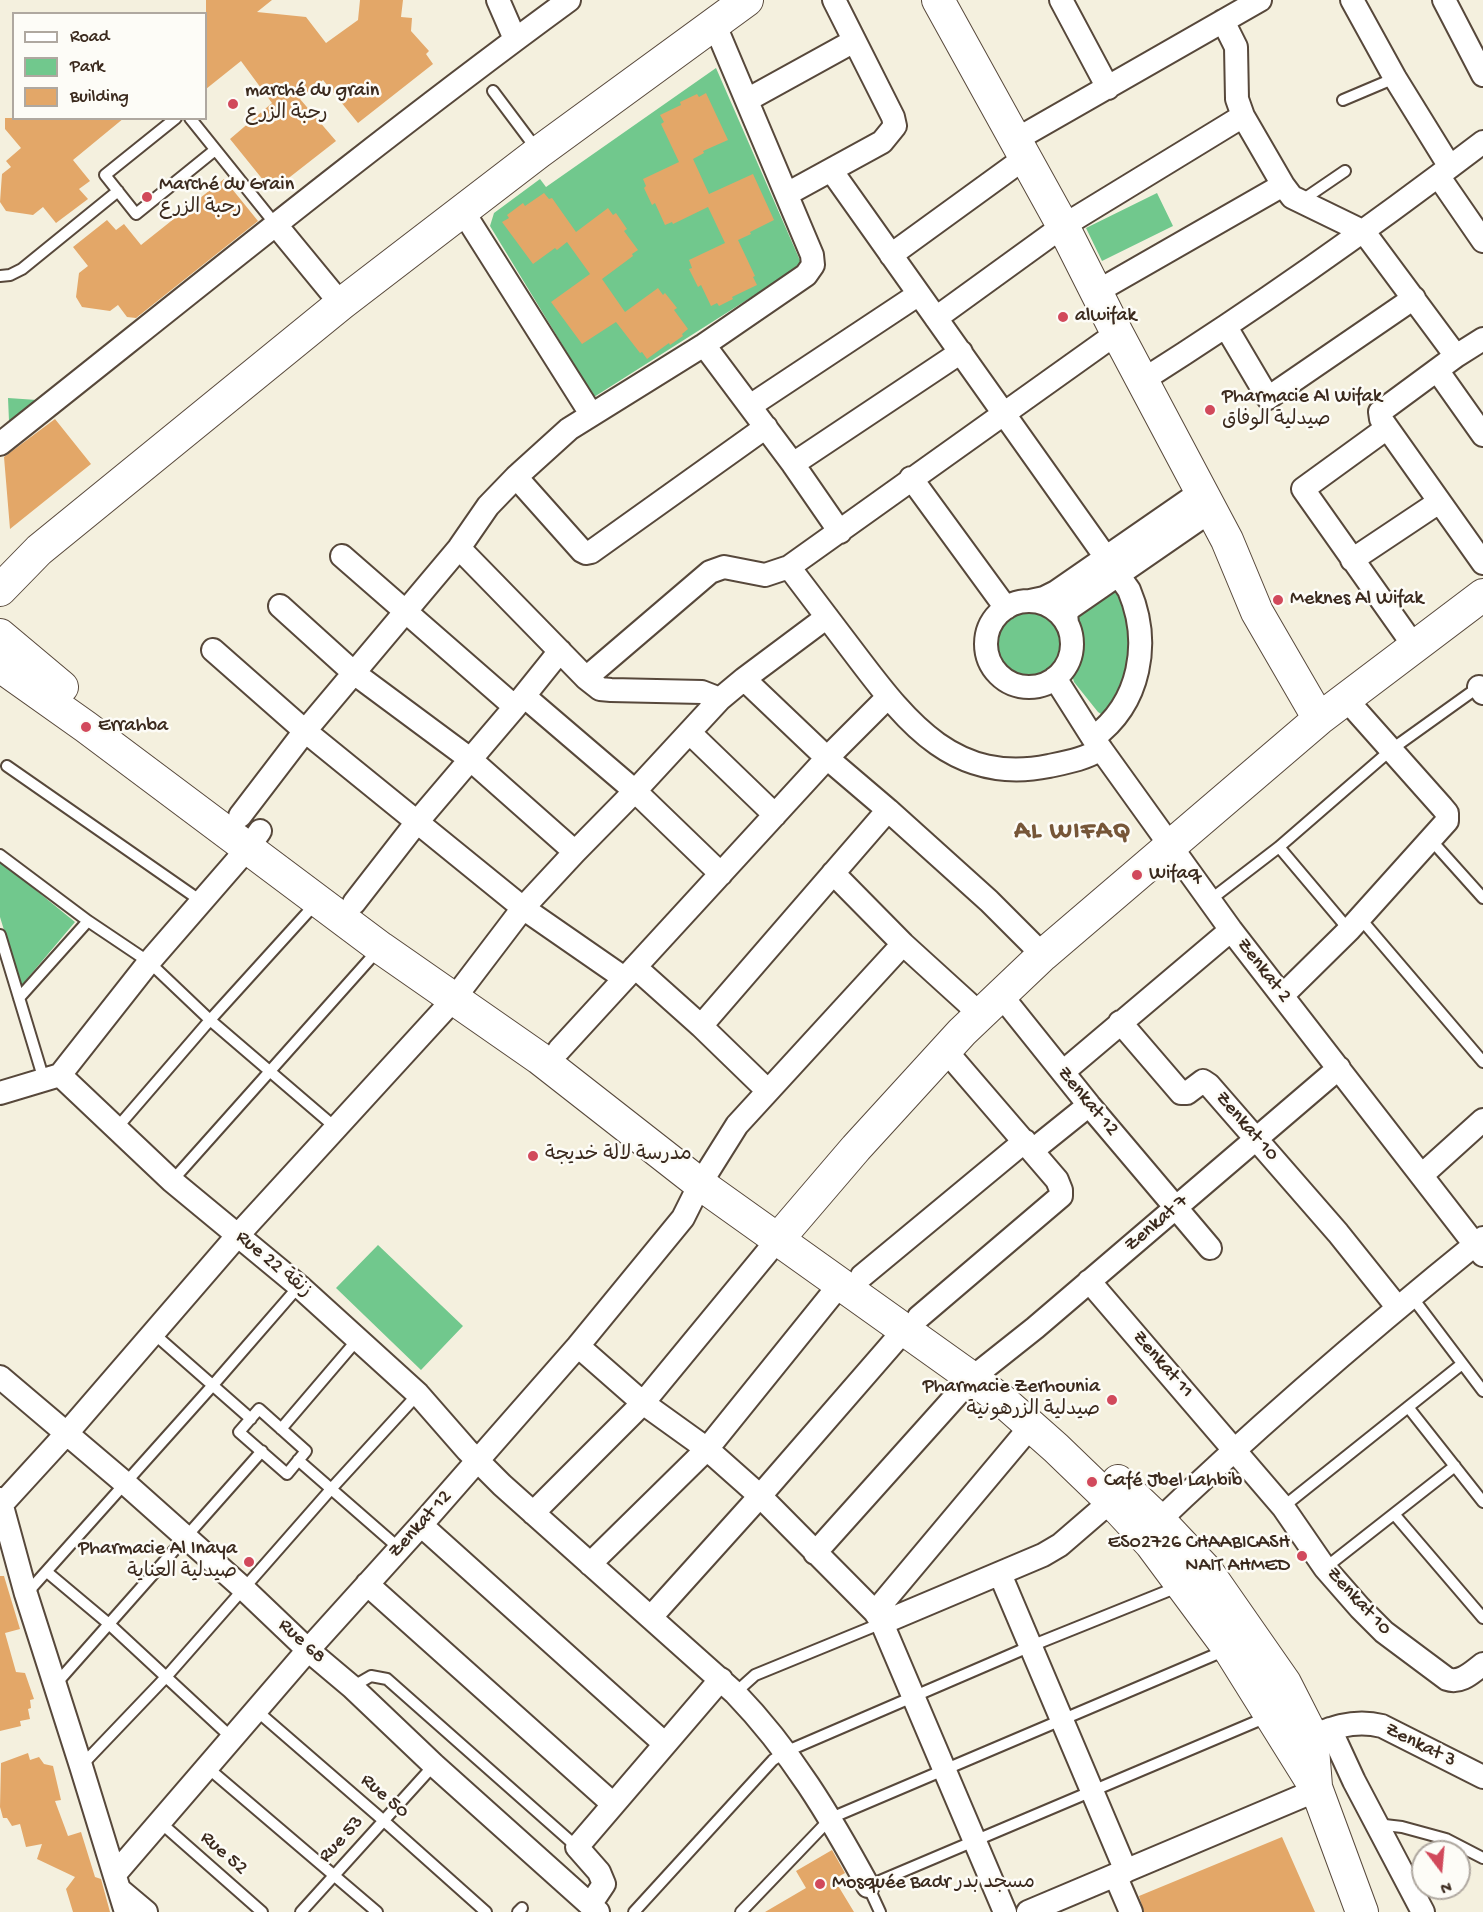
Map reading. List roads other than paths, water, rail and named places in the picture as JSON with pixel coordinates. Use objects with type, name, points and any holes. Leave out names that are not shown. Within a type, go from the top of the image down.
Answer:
[{"type":"street","points":[[498,0],[515,39]]},
{"type":"street","points":[[0,590],[39,550],[341,304],[539,152],[747,0]]},
{"type":"street","points":[[787,194],[882,142],[895,126],[893,117],[834,0]]},
{"type":"street","points":[[938,0],[1022,148],[1098,291],[1227,540],[1257,612],[1319,719]]},
{"type":"street","points":[[1061,0],[1108,88]]},
{"type":"street","points":[[1352,0],[1483,241]]},
{"type":"street","points":[[1444,0],[1483,75]]},
{"type":"street","points":[[891,255],[1022,148],[1108,88],[1254,1]]},
{"type":"street","points":[[0,444],[276,225],[564,2]]},
{"type":"street","points":[[1223,21],[1236,47],[1237,99],[1243,116],[1283,185],[1292,197],[1364,232],[1456,356]]},
{"type":"street","points":[[0,1093],[52,1078],[201,901],[250,832],[305,731],[459,548],[488,507],[516,477],[569,429],[704,345],[806,275],[813,265],[812,255],[714,23]]},
{"type":"street","points":[[747,100],[855,40]]},
{"type":"street","points":[[936,318],[1063,226],[1243,116]]},
{"type":"street","points":[[1143,380],[1226,327],[1364,232],[1483,142]]},
{"type":"street","points":[[789,567],[906,718],[930,740],[966,759],[989,766],[1013,769],[1037,768],[1073,761],[1097,743],[1122,709],[1133,685],[1142,641],[1136,606],[1129,590],[831,170]]},
{"type":"street","points":[[1098,291],[1283,185]]},
{"type":"street","points":[[462,210],[591,414]]},
{"type":"street","points":[[276,225],[341,304]]},
{"type":"street","points":[[750,406],[919,294]]},
{"type":"street","points":[[1226,327],[1268,398],[1414,298]]},
{"type":"street","points":[[586,678],[710,572],[724,567],[765,575],[789,567],[1003,412],[1118,333]]},
{"type":"street","points":[[1483,339],[1380,412],[1381,419],[1387,428],[1483,563]]},
{"type":"street","points":[[704,345],[793,464],[840,532]]},
{"type":"street","points":[[793,464],[961,352]]},
{"type":"street","points":[[1437,370],[1483,435]]},
{"type":"street","points":[[516,477],[586,553],[591,552],[766,428]]},
{"type":"street","points":[[1387,428],[1303,489],[1414,646]]},
{"type":"street","points":[[911,478],[1006,608]]},
{"type":"street","points":[[1112,566],[1066,614],[1071,635],[1070,659],[1055,678],[1030,687],[1016,685],[1004,679],[994,670],[988,658],[986,644],[988,631],[994,619],[1006,608],[1056,592],[1112,566],[1207,501]]},
{"type":"street","points":[[1352,560],[1439,502]]},
{"type":"street","points":[[459,548],[586,678],[600,689],[702,692],[720,699]]},
{"type":"street","points":[[342,556],[405,612],[635,791],[721,874]]},
{"type":"street","points":[[533,1513],[643,1403],[856,1148],[990,1004],[1043,955],[1319,719],[1483,596]]},
{"type":"street","points":[[1030,601],[1052,607],[1067,623]]},
{"type":"street","points":[[280,606],[354,673],[471,759],[575,852]]},
{"type":"street","points":[[146,1912],[120,1892],[26,1594],[1,1502],[67,1433],[238,1235],[460,992],[524,908],[575,852],[720,699],[827,617]]},
{"type":"street","points":[[0,635],[71,695],[250,832],[317,902],[381,948],[559,1050],[705,1174]]},
{"type":"street","points":[[213,650],[305,731],[524,908],[629,972],[701,1026],[767,1090]]},
{"type":"street","points":[[354,903],[417,822],[560,651]]},
{"type":"street","points":[[0,666],[86,726],[250,832],[354,903],[539,1058],[785,1231],[979,1373],[1046,1416],[1151,1528],[1180,1586],[1229,1649],[1270,1715],[1310,1737]]},
{"type":"street","name":"Zenkat 2","points":[[1055,678],[1097,743],[1231,930],[1370,1111],[1480,1246]]},
{"type":"street","points":[[744,679],[827,758],[989,901],[1043,955]]},
{"type":"street","points":[[559,1050],[827,758],[888,697]]},
{"type":"street","points":[[1283,995],[1355,924],[1447,821],[1448,813],[1345,698]]},
{"type":"street","points":[[690,733],[776,815]]},
{"type":"street","points":[[701,1026],[888,810]]},
{"type":"street","name":"Zenkat 12","points":[[833,873],[903,944],[990,1004],[1063,1072],[1210,1248]]},
{"type":"street","points":[[1063,1072],[1231,930]]},
{"type":"street","name":"Zenkat 12","points":[[120,1892],[161,1823],[308,1650],[578,1346],[670,1236],[683,1218],[705,1174],[737,1125],[903,944]]},
{"type":"street","name":"Zenkat 10","points":[[1120,1022],[1181,1093],[1187,1093],[1203,1081],[1209,1085],[1338,1233],[1405,1302]]},
{"type":"street","points":[[651,1617],[912,1323],[1061,1196],[1057,1180],[946,1051]]},
{"type":"street","name":"Zenkat 7","points":[[815,1553],[979,1373],[1339,1068]]},
{"type":"street","name":"Rue 22 زنقة","points":[[52,1078],[116,1129],[172,1181],[299,1286],[418,1394],[478,1461],[533,1513],[728,1686],[756,1715],[785,1752],[831,1818],[868,1886]]},
{"type":"street","points":[[590,1564],[707,1449],[851,1279],[1029,1146],[1089,1105]]},
{"type":"street","points":[[1422,1175],[1483,1120]]},
{"type":"street","points":[[1151,1528],[1234,1449],[1313,1379],[1405,1302],[1480,1246]]},
{"type":"street","name":"Zenkat 11","points":[[1089,1281],[1234,1449]]},
{"type":"street","points":[[578,1346],[643,1403],[707,1449],[760,1496],[879,1618],[1005,1912]]},
{"type":"street","points":[[979,1373],[1111,1502],[1200,1563],[1233,1606],[1285,1683],[1310,1737],[1376,1824],[1423,1912]]},
{"type":"street","name":"Rue 68","points":[[0,1377],[125,1483],[244,1589],[308,1650],[352,1687],[434,1765],[594,1909]]},
{"type":"street","points":[[879,1618],[1031,1426]]},
{"type":"street","name":"Zenkat 10","points":[[1234,1449],[1283,1507],[1325,1568],[1384,1632],[1447,1679],[1453,1681],[1483,1664]]},
{"type":"street","points":[[879,1618],[1043,1556],[1060,1545],[1111,1502]]},
{"type":"street","points":[[421,1525],[665,1744]]},
{"type":"street","points":[[1000,1574],[1092,1791],[1131,1912]]},
{"type":"street","points":[[367,1584],[613,1804]]},
{"type":"street","points":[[594,1909],[604,1884],[599,1872],[577,1847],[665,1744],[728,1686]]},
{"type":"street","name":"Zenkat 3","points":[[1310,1737],[1357,1722],[1366,1722],[1382,1726],[1479,1769]]},
{"type":"street","points":[[1310,1737],[1317,1790],[1362,1912]]},
{"type":"street","points":[[1028,1912],[1317,1790]]},
{"type":"lane","points":[[1343,100],[1395,78]]},
{"type":"lane","points":[[493,91],[539,152]]},
{"type":"lane","points":[[174,120],[105,175],[136,214],[215,150]]},
{"type":"lane","points":[[192,120],[276,225]]},
{"type":"lane","points":[[1300,201],[1345,171]]},
{"type":"lane","points":[[0,276],[10,275],[22,269],[118,191]]},
{"type":"lane","points":[[1210,900],[1279,847],[1392,749],[1482,688]]},
{"type":"lane","points":[[7,766],[201,901]]},
{"type":"lane","points":[[1431,840],[1483,898]]},
{"type":"lane","points":[[1279,847],[1355,924],[1483,1062]]},
{"type":"lane","points":[[0,855],[88,921],[149,962],[210,1020],[336,1128]]},
{"type":"lane","points":[[116,1129],[210,1020],[317,902]]},
{"type":"lane","points":[[19,998],[88,921]]},
{"type":"lane","points":[[0,935],[19,998],[52,1078]]},
{"type":"lane","points":[[172,1181],[381,948]]},
{"type":"lane","points":[[26,1594],[299,1286]]},
{"type":"lane","points":[[1405,1302],[1462,1364],[1483,1391]]},
{"type":"lane","points":[[152,1332],[251,1419]]},
{"type":"lane","points":[[281,1429],[357,1340]]},
{"type":"lane","points":[[1283,1507],[1462,1364]]},
{"type":"lane","points":[[81,1766],[167,1676],[418,1394]]},
{"type":"lane","points":[[1408,1407],[1483,1502]]},
{"type":"lane","points":[[260,1409],[281,1429],[306,1451],[287,1474],[239,1432],[260,1409]]},
{"type":"lane","points":[[56,1685],[261,1451]]},
{"type":"lane","points":[[298,1460],[400,1549]]},
{"type":"lane","points":[[1325,1568],[1455,1466]]},
{"type":"lane","points":[[1394,1514],[1483,1618]]},
{"type":"lane","points":[[47,1572],[109,1623],[233,1739]]},
{"type":"lane","points":[[634,1912],[773,1760],[785,1752],[1031,1646],[1180,1586]]},
{"type":"lane","points":[[728,1686],[879,1618]]},
{"type":"lane","points":[[741,1912],[831,1818],[1229,1649]]},
{"type":"lane","points":[[352,1687],[371,1676],[387,1679],[450,1732],[577,1847]]},
{"type":"lane","name":"Rue 50","points":[[257,1711],[486,1912]]},
{"type":"lane","points":[[880,1912],[868,1886],[1270,1715]]},
{"type":"lane","name":"Rue 53","points":[[301,1912],[434,1765]]},
{"type":"lane","points":[[208,1767],[377,1912]]},
{"type":"lane","name":"Rue 52","points":[[161,1823],[262,1912]]},
{"type":"lane","points":[[1376,1824],[1402,1827],[1446,1839],[1483,1858]]},
{"type":"place","name":"marché du grain رحبة الزرع","points":[[233,104]]},
{"type":"place","name":"Marché du Grain رحبة الزرع","points":[[147,197]]},
{"type":"place","name":"alwifak","points":[[1063,317]]},
{"type":"place","name":"Pharmacie Al Wifak صيدلية الوفاق","points":[[1210,410]]},
{"type":"place","name":"Meknes Al Wifak","points":[[1278,600]]},
{"type":"place","name":"Errahba","points":[[86,727]]},
{"type":"place","name":"Wifaq","points":[[1137,875]]},
{"type":"place","name":"مدرسة لالة خديجة","points":[[533,1156]]},
{"type":"place","name":"Pharmacie Zerhounia صيدلية الزرهونية","points":[[1112,1400]]},
{"type":"place","name":"Café Jbel Lahbib","points":[[1092,1482]]},
{"type":"place","name":"ES02726 CHAABICASH NAIT AHMED","points":[[1302,1556]]},
{"type":"place","name":"Pharmacie Al Inaya صيدلية العناية","points":[[249,1562]]},
{"type":"place","name":"Mosquée Badr مسجد بدر","points":[[820,1884]]},
{"type":"district","name":"AL WIFAQ","points":[[1073,833]]}]
